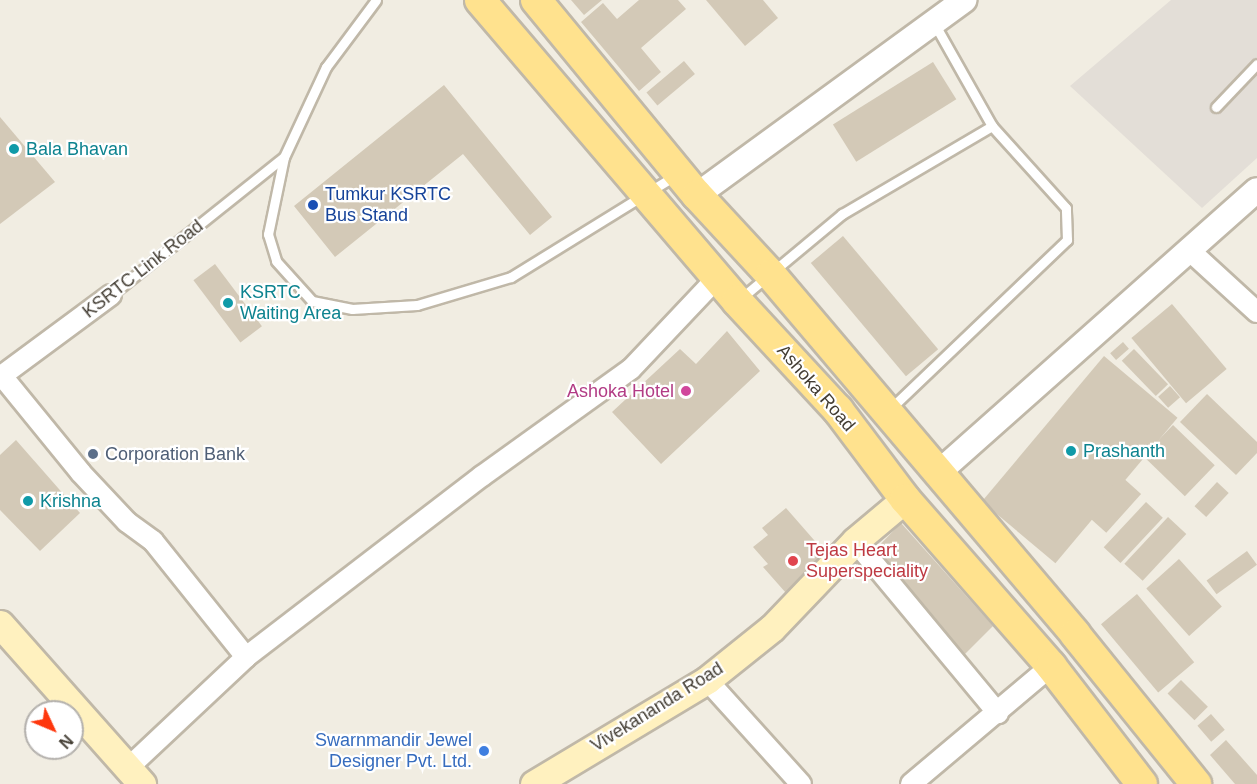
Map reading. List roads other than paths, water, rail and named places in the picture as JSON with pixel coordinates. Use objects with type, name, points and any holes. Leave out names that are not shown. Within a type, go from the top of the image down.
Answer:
[{"type":"main road","name":"Ashoka Road","points":[[480,0],[737,301],[838,410],[905,499],[1051,666],[1142,784]]},
{"type":"main road","name":"Ashoka Road","points":[[536,0],[689,183],[771,275],[938,473],[1196,784]]},
{"type":"main road","name":"Vivekananda Road","points":[[534,784],[707,680],[772,627],[855,541],[905,499]]},
{"type":"main road","points":[[0,624],[135,776]]},
{"type":"street","points":[[689,183],[934,23],[964,0]]},
{"type":"street","points":[[938,473],[1257,190]]},
{"type":"street","points":[[1189,250],[1257,312]]},
{"type":"street","points":[[135,776],[246,657],[482,476],[631,369],[718,277]]},
{"type":"street","name":"KSRTC Link Road","points":[[1,376],[111,295]]},
{"type":"street","points":[[1,376],[74,465],[127,522],[153,542],[246,657]]},
{"type":"street","points":[[855,541],[998,713]]},
{"type":"street","points":[[911,784],[1051,666]]},
{"type":"street","points":[[707,680],[801,784]]},
{"type":"lane","points":[[376,0],[326,67],[284,157],[268,234],[276,261],[312,301],[352,309],[417,305],[511,277],[647,196],[689,183]]},
{"type":"lane","points":[[886,413],[1067,240],[1066,208],[992,126],[934,23]]},
{"type":"lane","points":[[1216,107],[1257,64]]},
{"type":"lane","points":[[737,301],[842,214],[992,126]]},
{"type":"lane","name":"KSRTC Link Road","points":[[111,295],[284,157]]},
{"type":"place","name":"Bala Bhavan","points":[[14,149]]},
{"type":"place","name":"Tumkur KSRTC Bus Stand","points":[[313,205]]},
{"type":"place","name":"KSRTC Waiting Area","points":[[228,303]]},
{"type":"place","name":"Ashoka Hotel","points":[[686,391]]},
{"type":"place","name":"Prashanth","points":[[1071,451]]},
{"type":"place","name":"Corporation Bank","points":[[93,454]]},
{"type":"place","name":"Krishna","points":[[28,501]]},
{"type":"place","name":"Tejas Heart Superspeciality","points":[[793,561]]},
{"type":"place","name":"Swarnmandir Jewel Designer Pvt. Ltd.","points":[[484,751]]}]
